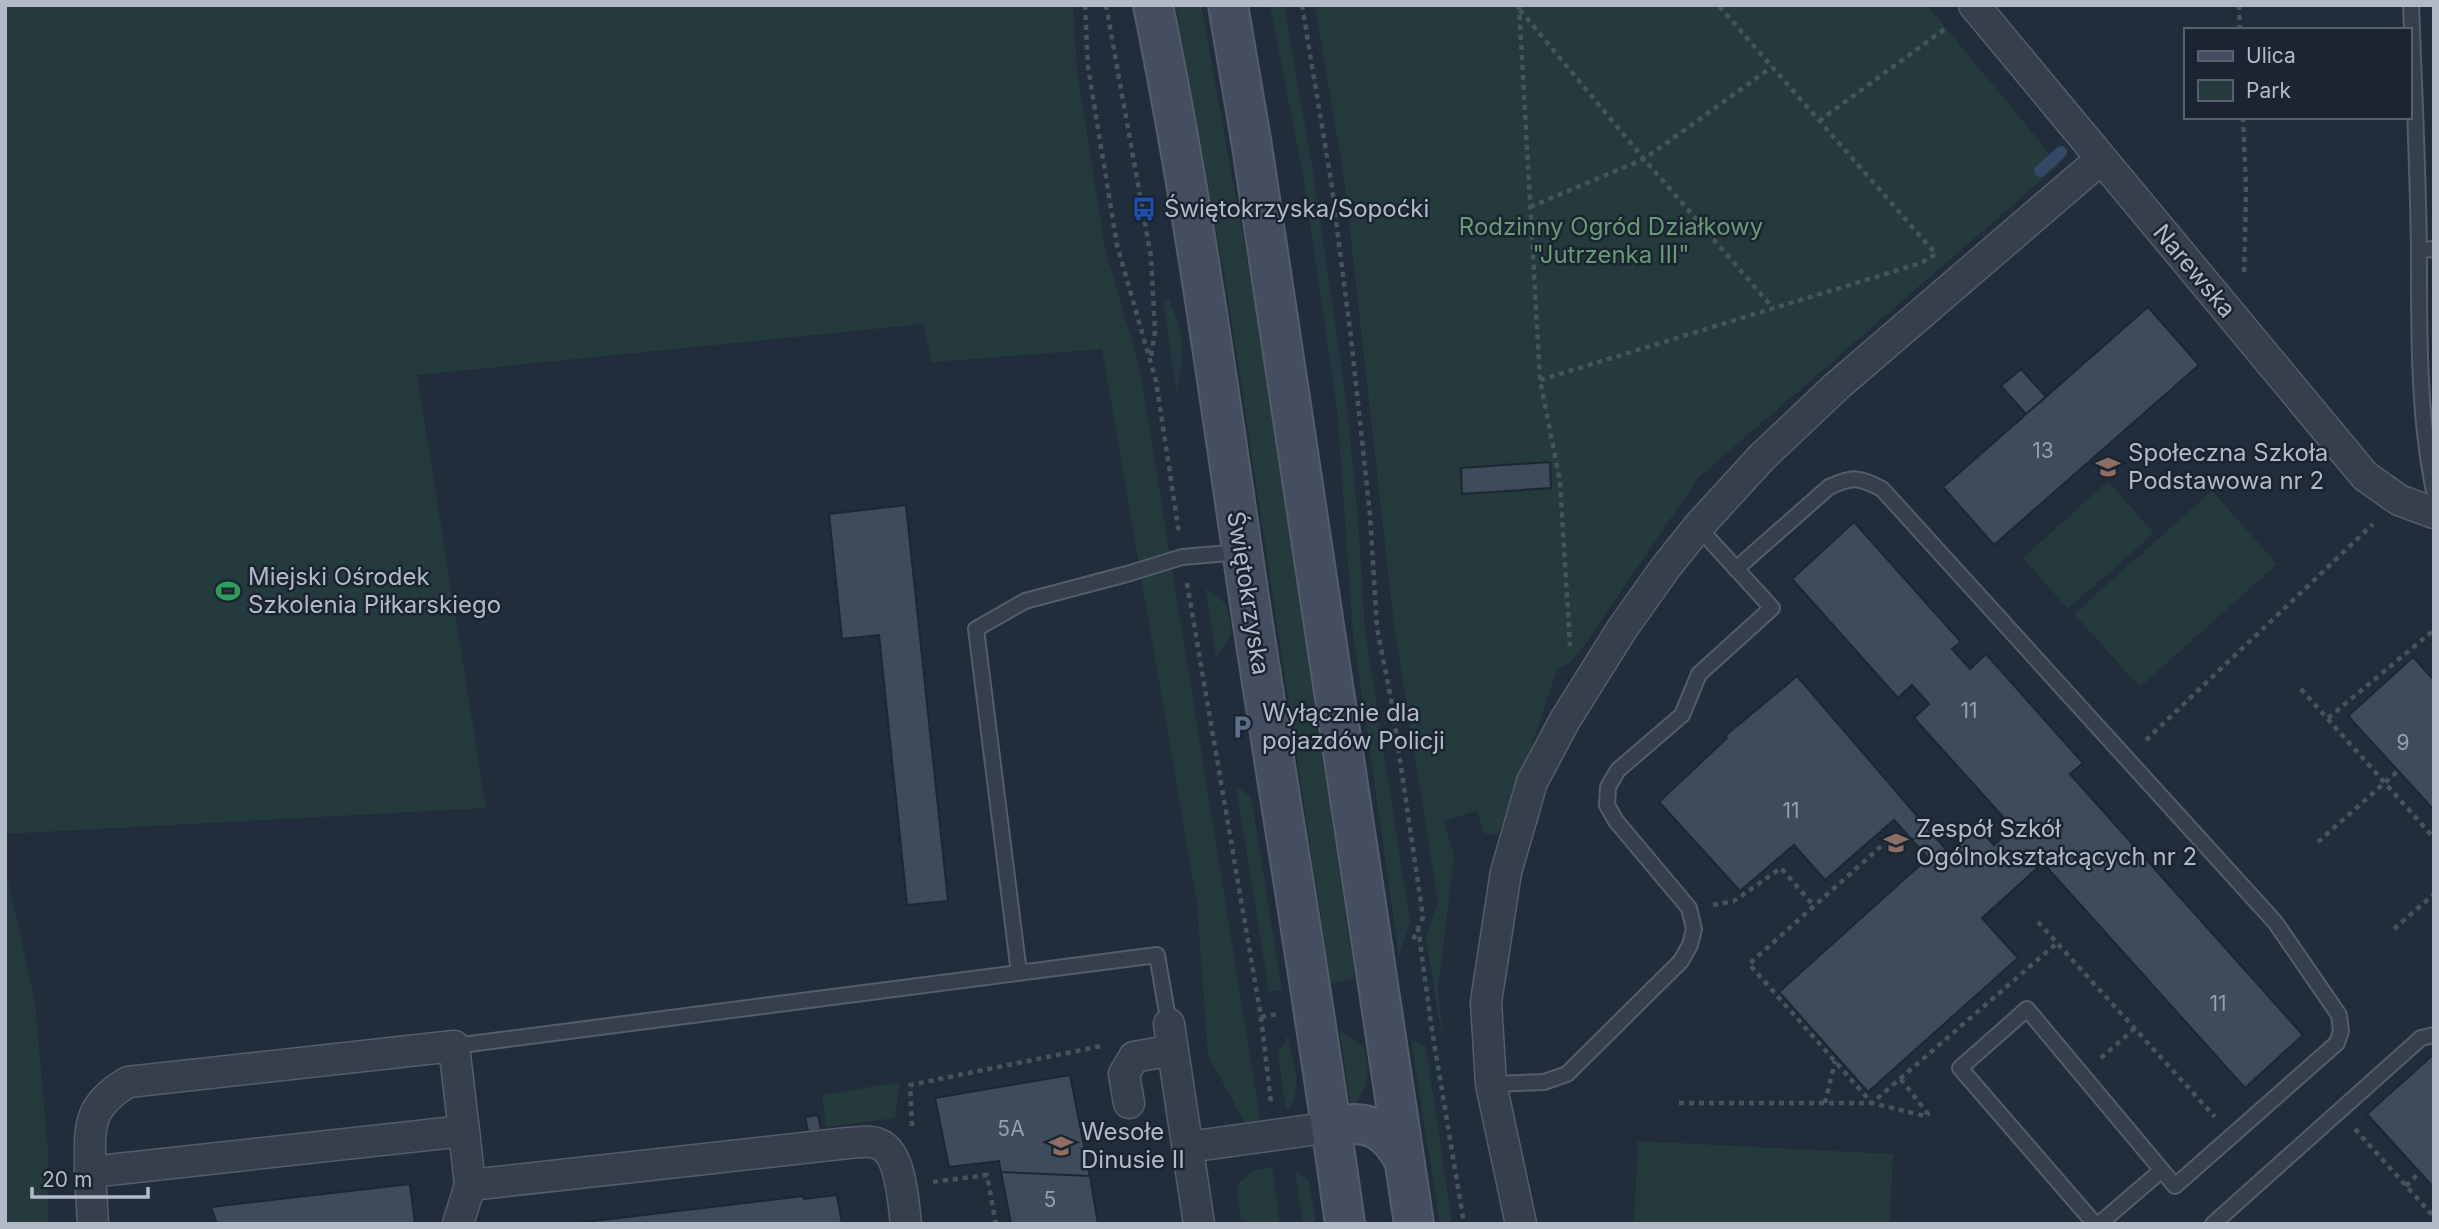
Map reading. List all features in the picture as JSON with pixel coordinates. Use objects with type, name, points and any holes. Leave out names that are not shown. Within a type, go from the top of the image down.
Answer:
[{"type":"main road","name":"Świętokrzyska","points":[[1153,5],[1188,201],[1345,1224]]},
{"type":"main road","points":[[1228,5],[1357,831],[1414,1224]]},
{"type":"main road","points":[[1332,1127],[1350,1122],[1368,1125],[1390,1139],[1405,1162]]},
{"type":"street","name":"Narewska","points":[[1974,5],[2365,475],[2399,499],[2434,513]]},
{"type":"street","points":[[1521,1224],[1491,1084],[1486,1002],[1506,872],[1532,782],[1578,696],[1622,629],[1698,527],[1762,457],[1837,386],[2101,159]]},
{"type":"street","points":[[1129,1103],[1124,1074],[1134,1057],[1171,1037],[1199,1224]]},
{"type":"street","points":[[93,1224],[90,1172],[93,1117],[107,1097],[128,1082],[454,1045],[470,1185],[458,1224]]},
{"type":"street","points":[[1188,1147],[1332,1127]]},
{"type":"street","points":[[90,1172],[464,1130]]},
{"type":"street","points":[[470,1185],[869,1141],[880,1143],[894,1160],[906,1224]]},
{"type":"lane","points":[[2411,5],[2426,250],[2419,325],[2428,463],[2434,491]]},
{"type":"lane","points":[[1736,569],[1829,487],[1845,480],[1859,478],[1882,489],[2276,922],[2339,1015],[2341,1031],[2337,1044],[2175,1186],[2162,1170],[2027,1009],[1960,1068],[2097,1224],[2162,1170]]},
{"type":"lane","points":[[1491,1084],[1544,1082],[1567,1074],[1681,961],[1690,945],[1694,929],[1689,908],[1616,821],[1607,805],[1608,787],[1618,770],[1682,715],[1699,674],[1772,608],[1698,527]]},
{"type":"lane","points":[[1019,973],[976,628],[1025,601],[1182,557],[1242,552]]},
{"type":"lane","points":[[454,1045],[1157,955],[1171,1037]]},
{"type":"lane","points":[[2213,1224],[2421,1038],[2434,1035]]},
{"type":"path","points":[[1085,5],[1088,67],[1117,245],[1151,358],[1169,452],[1182,557],[1261,1017],[1274,1135]]},
{"type":"path","points":[[1106,5],[1151,257],[1155,331],[1151,358]]},
{"type":"path","points":[[1302,5],[1331,181],[1349,325],[1370,515],[1377,628],[1391,699],[1423,917],[1418,927],[1464,1224]]},
{"type":"path","points":[[1540,380],[1921,263],[1936,254],[1718,5]]},
{"type":"path","points":[[2239,5],[2240,28]]},
{"type":"path","points":[[1519,7],[1644,159],[1773,308]]},
{"type":"path","points":[[1519,7],[1540,380],[1560,482],[1571,662],[1578,696]]},
{"type":"path","points":[[1819,121],[1946,28]]},
{"type":"path","points":[[1530,207],[1644,159],[1772,67]]},
{"type":"path","points":[[2243,119],[2246,191],[2243,329]]},
{"type":"path","points":[[2127,758],[2399,499]]},
{"type":"path","points":[[2328,718],[2434,630]]},
{"type":"path","points":[[2301,689],[2434,838]]},
{"type":"path","points":[[2318,842],[2398,771]]},
{"type":"path","points":[[1871,1103],[1749,964],[1896,833]]},
{"type":"path","points":[[1689,908],[1734,901],[1781,869],[1814,906]]},
{"type":"path","points":[[2394,929],[2434,894]]},
{"type":"path","points":[[2039,922],[2232,1136]]},
{"type":"path","points":[[1871,1103],[2057,943]]},
{"type":"path","points":[[2082,1075],[2135,1028]]},
{"type":"path","points":[[912,1133],[910,1085],[1105,1045]]},
{"type":"path","points":[[1825,1103],[1835,1060]]},
{"type":"path","points":[[1679,1103],[1871,1103],[1925,1116],[1928,1114],[1900,1078]]},
{"type":"path","points":[[2339,1110],[2434,1217]]},
{"type":"path","points":[[2406,1186],[2420,1172]]},
{"type":"path","points":[[901,1189],[922,1183],[987,1175],[996,1224]]},
{"type":"green space","name":"Miejski Ośrodek Szkolenia Piłkarskiego","points":[[5,5],[1073,5],[1077,70],[1105,248],[1140,369],[1261,1125],[1247,1127],[1208,1055],[1197,903],[1102,349],[932,362],[923,324],[417,375],[486,808],[5,834]]},
{"type":"green space","points":[[1176,5],[1201,5],[1252,285],[1355,978],[1331,984],[1227,290]]},
{"type":"green space","points":[[1270,5],[1284,5],[1313,172],[1347,405],[1365,630],[1410,922],[1399,956],[1353,634],[1337,408],[1303,176]]},
{"type":"green space","name":"Rodzinny Ogród Działkowy \"Jutrzenka III\"","points":[[1315,5],[1927,5],[2059,165],[1698,478],[1587,642],[1571,662],[1557,670],[1515,795],[1497,835],[1484,833],[1477,810],[1444,821],[1454,856],[1438,990],[1444,1047],[1426,939],[1438,902],[1394,625],[1344,177]]},
{"type":"green space","points":[[1169,300],[1179,327],[1182,347],[1177,395],[1163,302]]},
{"type":"green space","points":[[2108,481],[2154,533],[2068,609],[2023,558]]},
{"type":"green space","points":[[2212,491],[2277,564],[2140,687],[2074,614]]},
{"type":"green space","points":[[1206,588],[1226,604],[1232,633],[1216,658]]},
{"type":"green space","points":[[1236,786],[1251,797],[1282,990],[1269,992]]},
{"type":"green space","points":[[5,866],[35,1002],[48,1150],[48,1224],[5,1224]]},
{"type":"green space","points":[[1340,1031],[1364,1046],[1366,1057],[1367,1080],[1351,1111]]},
{"type":"green space","points":[[1288,1036],[1296,1085],[1292,1104],[1286,1111],[1278,1052]]},
{"type":"green space","points":[[1411,1040],[1426,1047],[1452,1224],[1440,1224]]},
{"type":"green space","points":[[900,1082],[895,1118],[826,1127],[822,1095]]},
{"type":"green space","points":[[1638,1141],[1893,1154],[1890,1224],[1634,1224]]},
{"type":"green space","points":[[1272,1167],[1280,1224],[1246,1224],[1245,1220],[1241,1221],[1237,1185],[1253,1171]]},
{"type":"green space","points":[[1295,1170],[1309,1181],[1316,1224],[1303,1224]]},
{"type":"building","points":[[2148,307],[2199,365],[1994,545],[1943,487]]},
{"type":"building","points":[[2021,369],[2046,397],[2026,414],[2001,386]]},
{"type":"building","points":[[1550,462],[1551,488],[1462,494],[1461,468]]},
{"type":"building","points":[[906,505],[948,901],[907,905],[879,635],[842,639],[829,514]]},
{"type":"building","points":[[1854,522],[1961,642],[1952,649],[1970,669],[1986,654],[2083,763],[2070,774],[2303,1035],[2245,1088],[2043,863],[1982,918],[2018,958],[1868,1092],[1779,992],[1928,858],[1894,820],[1825,880],[1794,845],[1740,891],[1659,802],[1727,738],[1725,736],[1797,676],[1949,853],[1978,828],[1994,845],[2013,828],[1914,718],[1929,704],[1912,685],[1898,698],[1792,579]]},
{"type":"building","points":[[2413,657],[2434,680],[2434,810],[2348,716]]},
{"type":"building","points":[[2434,1054],[2434,1188],[2367,1114]]},
{"type":"building","points":[[1070,1075],[1090,1176],[1001,1172],[999,1161],[949,1167],[935,1098]]},
{"type":"building","points":[[818,1115],[821,1130],[808,1132],[805,1117]]},
{"type":"building","points":[[1001,1172],[1090,1176],[1098,1224],[1011,1224]]},
{"type":"building","points":[[410,1184],[415,1224],[217,1224],[211,1207]]},
{"type":"building","points":[[837,1195],[842,1224],[568,1224],[803,1196],[804,1199]]},
{"type":"waterway","points":[[2040,171],[2061,152]]},
{"type":"place","name":"Świętokrzyska/Sopoćki","points":[[1144,209]]},
{"type":"place","name":"Społeczna Szkoła Podstawowa nr 2","points":[[2108,467]]},
{"type":"place","name":"Miejski Ośrodek Szkolenia Piłkarskiego","points":[[228,591]]},
{"type":"place","name":"Wyłącznie dla pojazdów Policji","points":[[1242,727]]},
{"type":"place","name":"Zespół Szkół Ogólnokształcących nr 2","points":[[1896,843]]},
{"type":"place","name":"Wesołe Dinusie II","points":[[1061,1146]]}]
